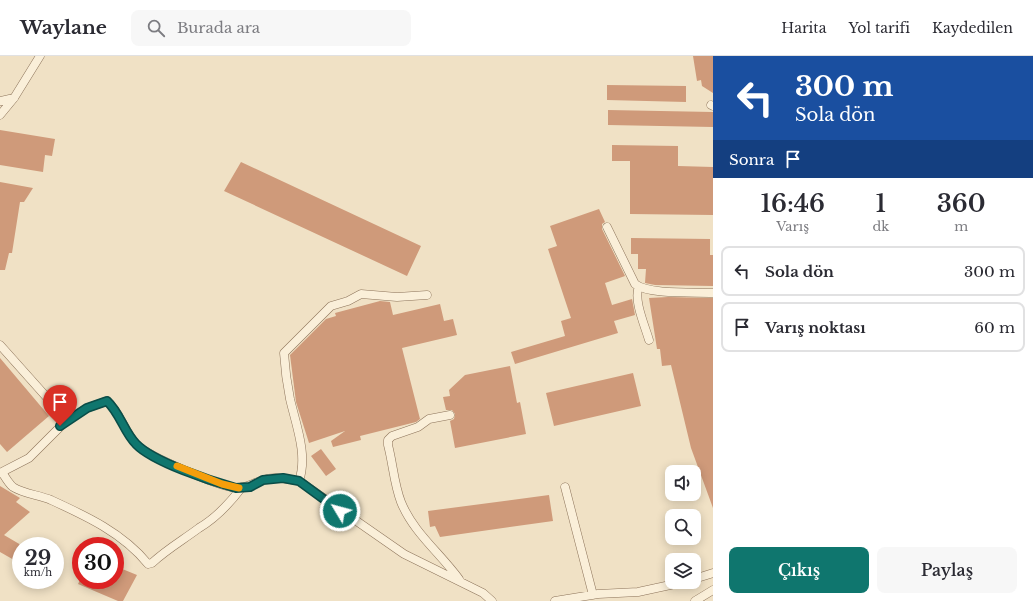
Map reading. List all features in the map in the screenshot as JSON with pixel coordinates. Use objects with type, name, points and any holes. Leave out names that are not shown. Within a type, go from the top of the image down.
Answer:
[{"type":"street","points":[[0,115],[14,98],[40,56]]},
{"type":"street","points":[[0,101],[14,98]]},
{"type":"street","points":[[607,227],[635,284],[639,287],[660,291],[713,293]]},
{"type":"street","points":[[639,287],[636,292],[649,340]]},
{"type":"street","points":[[299,481],[302,473],[300,435],[288,387],[284,353],[331,306],[348,302],[361,294],[397,297],[427,295]]},
{"type":"street","points":[[0,345],[67,420]]},
{"type":"street","points":[[242,487],[232,500],[213,518],[180,540],[152,564],[148,564],[132,547],[118,536],[85,516],[50,500],[13,487],[1,473],[29,458],[67,420],[87,408],[107,401],[113,406],[137,445],[155,457],[222,484],[236,488],[242,487],[250,487],[263,480],[283,478],[299,481],[404,554],[484,593],[492,601]]},
{"type":"street","points":[[450,415],[429,419],[418,427],[392,436],[388,440],[388,445],[401,502],[423,537],[444,558],[460,581]]},
{"type":"street","points":[[565,487],[593,595]]},
{"type":"street","points":[[701,577],[713,573]]},
{"type":"street","points":[[555,601],[593,595],[638,592],[665,586]]},
{"type":"street","points":[[695,601],[713,590]]},
{"type":"building","points":[[693,56],[713,56],[713,93],[702,86],[701,80],[697,81]]},
{"type":"building","points":[[607,85],[686,86],[686,102],[607,100]]},
{"type":"building","points":[[608,110],[713,112],[713,127],[608,125]]},
{"type":"building","points":[[0,130],[55,139],[52,156],[45,155],[43,172],[0,165]]},
{"type":"building","points":[[612,145],[678,146],[678,166],[713,167],[713,215],[630,214],[630,161],[612,161]]},
{"type":"building","points":[[241,162],[421,246],[407,276],[224,191]]},
{"type":"building","points":[[0,182],[33,188],[24,202],[20,202],[12,253],[9,253],[5,270],[0,270]]},
{"type":"building","points":[[599,209],[605,222],[602,224],[602,229],[625,276],[605,283],[612,305],[632,299],[635,315],[614,321],[618,333],[515,364],[511,352],[565,336],[561,321],[571,318],[548,249],[557,246],[550,226]]},
{"type":"building","points":[[631,238],[710,239],[710,255],[713,255],[713,286],[655,285],[645,283],[646,269],[638,269],[638,254],[631,254]]},
{"type":"building","points":[[649,298],[713,298],[713,508],[701,475],[701,465],[697,465],[691,448],[671,365],[662,366],[660,349],[657,349]]},
{"type":"building","points":[[380,301],[390,302],[393,315],[440,304],[444,321],[453,319],[457,335],[402,348],[420,419],[416,422],[360,436],[361,440],[333,447],[331,441],[345,431],[309,443],[296,402],[290,355],[326,319],[336,316],[335,313]]},
{"type":"building","points":[[0,358],[49,416],[7,452],[0,444]]},
{"type":"building","points":[[510,366],[517,403],[520,402],[526,434],[455,448],[450,421],[454,419],[455,414],[452,410],[446,410],[443,397],[450,396],[449,390],[465,375]]},
{"type":"building","points":[[633,373],[641,406],[554,426],[546,393]]},
{"type":"building","points":[[321,449],[336,469],[326,476],[311,456]]},
{"type":"building","points":[[0,486],[20,498],[16,502],[30,512],[4,535],[12,540],[12,559],[0,552]]},
{"type":"building","points":[[549,495],[553,521],[440,537],[435,526],[430,527],[428,511]]},
{"type":"building","points":[[124,570],[137,575],[123,601],[118,601],[90,589],[124,589]]},
{"type":"slow traffic","points":[[177,466],[222,484],[239,488]]},
{"type":"route","points":[[60,426],[87,408],[107,401],[113,406],[137,445],[155,457],[222,484],[236,488],[250,487],[263,480],[283,478],[299,481],[340,511]]}]
